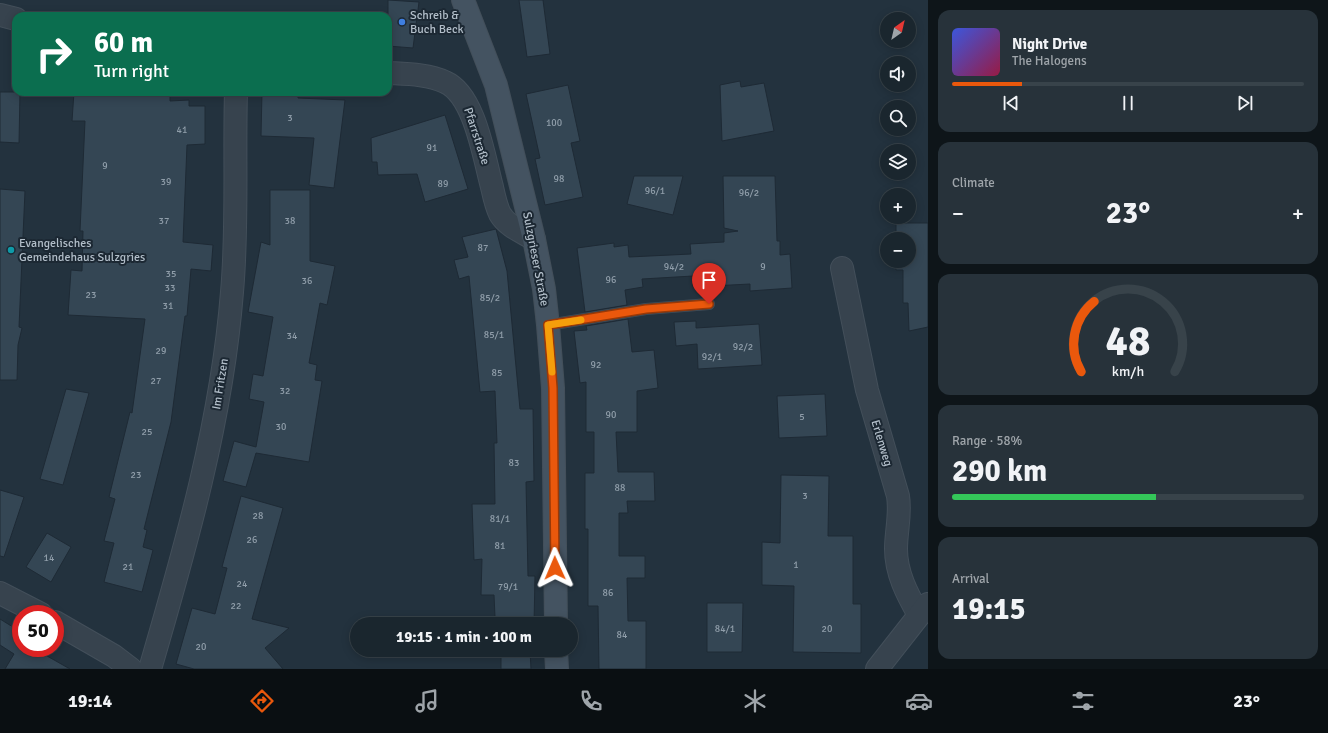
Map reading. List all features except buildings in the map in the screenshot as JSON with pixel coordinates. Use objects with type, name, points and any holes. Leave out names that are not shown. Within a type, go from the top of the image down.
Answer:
[{"type":"main road","name":"Sulzgrieser Straße","points":[[463,0],[496,85],[534,239],[548,325],[553,388],[556,617]]},
{"type":"main road","points":[[556,657],[557,669]]},
{"type":"street","points":[[0,15],[12,18]]},
{"type":"street","name":"Pfarrstraße","points":[[392,74],[440,80],[450,84],[459,93],[467,104],[500,214],[510,224],[534,239]]},
{"type":"street","name":"Im Fritzen","points":[[150,669],[201,484],[213,428],[225,356],[234,268],[236,96]]},
{"type":"street","name":"Erlenweg","points":[[842,268],[867,390],[898,496],[897,560],[905,591],[923,610]]},
{"type":"street","points":[[0,592],[24,605]]},
{"type":"street","points":[[877,669],[923,610]]},
{"type":"street","points":[[64,627],[114,656],[131,669]]},
{"type":"lane","points":[[548,325],[646,309],[709,304]]},
{"type":"slow traffic","points":[[552,372],[548,325],[581,320]]},
{"type":"place","name":"Schreib & Buch Beck","points":[[402,22]]},
{"type":"place","name":"Evangelisches Gemeindehaus Sulzgries","points":[[11,250]]},
{"type":"route","points":[[555,568],[553,388],[548,325],[646,309],[709,304]]}]
